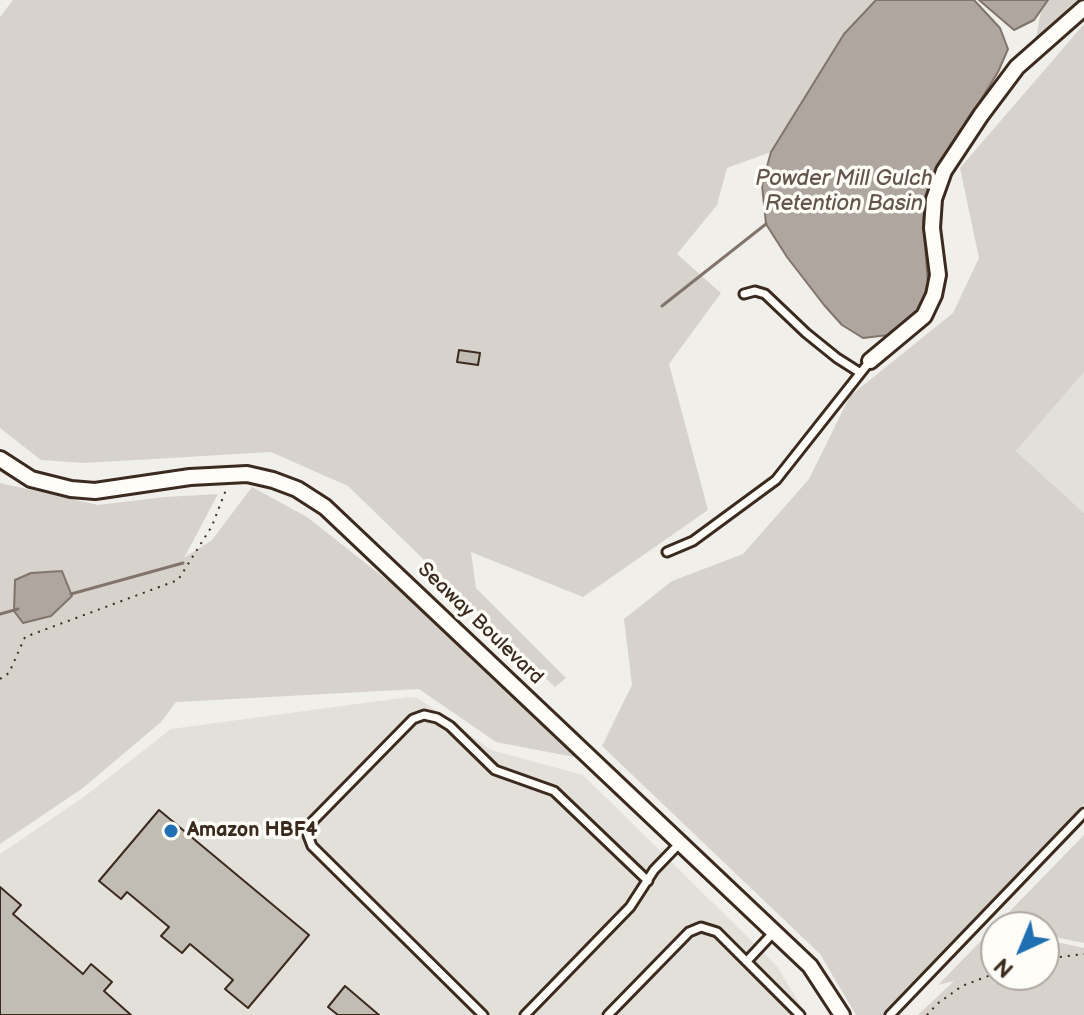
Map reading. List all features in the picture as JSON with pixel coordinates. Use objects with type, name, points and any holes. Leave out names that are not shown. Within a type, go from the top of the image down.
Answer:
[{"type":"street","points":[[864,367],[924,316],[934,295],[938,275],[932,228],[934,199],[944,171],[1017,67],[1084,8]]},
{"type":"street","name":"Seaway Boulevard","points":[[0,459],[31,479],[71,489],[95,491],[190,477],[247,474],[297,489],[325,507],[810,966],[842,1015]]},
{"type":"lane","points":[[667,552],[693,541],[776,480],[864,367],[837,358],[765,294],[755,291],[744,294]]},
{"type":"lane","points":[[483,1015],[312,846],[307,833],[311,823],[413,719],[424,715],[437,718],[450,726],[495,770],[554,791],[648,881]]},
{"type":"lane","points":[[890,1015],[1084,813]]},
{"type":"lane","points":[[525,1015],[630,907],[654,870],[680,843]]},
{"type":"lane","points":[[608,1015],[689,932],[701,927],[717,932],[800,1015]]},
{"type":"lane","points":[[747,961],[774,932]]},
{"type":"path","points":[[0,679],[9,673],[25,637],[178,580],[212,526],[231,474]]},
{"type":"path","points":[[1060,957],[1084,954]]},
{"type":"path","points":[[927,1015],[962,986],[980,979]]},
{"type":"shaded area","points":[[13,0],[876,0],[844,34],[771,152],[727,168],[717,205],[677,254],[721,293],[669,364],[708,510],[583,597],[471,552],[476,588],[566,678],[555,687],[348,486],[271,452],[85,463],[41,460],[0,428],[0,17]]},
{"type":"shaded area","points":[[1048,0],[1078,0],[1036,38],[1041,11]]},
{"type":"shaded area","points":[[1084,24],[1084,372],[1016,451],[1084,513],[1084,804],[885,1015],[856,1015],[820,954],[602,746],[632,685],[624,619],[672,581],[743,554],[809,479],[850,396],[953,313],[979,258],[960,168]]},
{"type":"shaded area","points":[[1084,372],[1084,513],[1016,451]]},
{"type":"shaded area","points":[[0,483],[98,505],[218,494],[184,558],[212,540],[252,487],[307,517],[415,602],[579,758],[496,742],[419,689],[176,702],[161,722],[83,788],[0,844]]},
{"type":"shaded area","points":[[418,698],[491,750],[583,775],[777,966],[806,1015],[0,1015],[0,854],[85,796],[171,729]]},
{"type":"shaded area","points":[[1084,835],[1084,943],[1060,938],[1060,911],[1010,911]]},
{"type":"shaded area","points":[[980,942],[980,991],[1060,991],[1060,943],[1084,948],[1084,1015],[918,1015],[954,981],[938,985]]},
{"type":"water","name":"Powder Mill Gulch Retention Basin","points":[[876,0],[974,0],[1000,28],[1008,49],[998,72],[928,190],[923,220],[928,283],[923,305],[910,322],[889,335],[863,338],[842,325],[787,257],[766,224],[762,185],[771,152],[844,34]]},
{"type":"water","points":[[979,0],[1048,0],[1034,20],[1014,30]]},
{"type":"water","points":[[62,571],[72,596],[51,616],[23,623],[14,611],[15,580],[31,573]]},
{"type":"building","points":[[459,350],[480,353],[478,365],[457,362]]},
{"type":"building","points":[[159,810],[309,935],[248,1008],[225,989],[233,980],[190,944],[182,953],[161,936],[169,927],[127,892],[121,899],[99,881]]},
{"type":"building","points":[[0,887],[21,905],[13,914],[83,974],[91,964],[112,982],[104,991],[131,1015],[0,1015]]},
{"type":"building","points":[[345,986],[379,1015],[338,1015],[328,1007]]},
{"type":"waterway","points":[[662,306],[766,224]]},
{"type":"waterway","points":[[71,594],[183,563]]},
{"type":"waterway","points":[[0,614],[18,609]]},
{"type":"place","name":"Amazon HBF4","points":[[171,831]]}]
